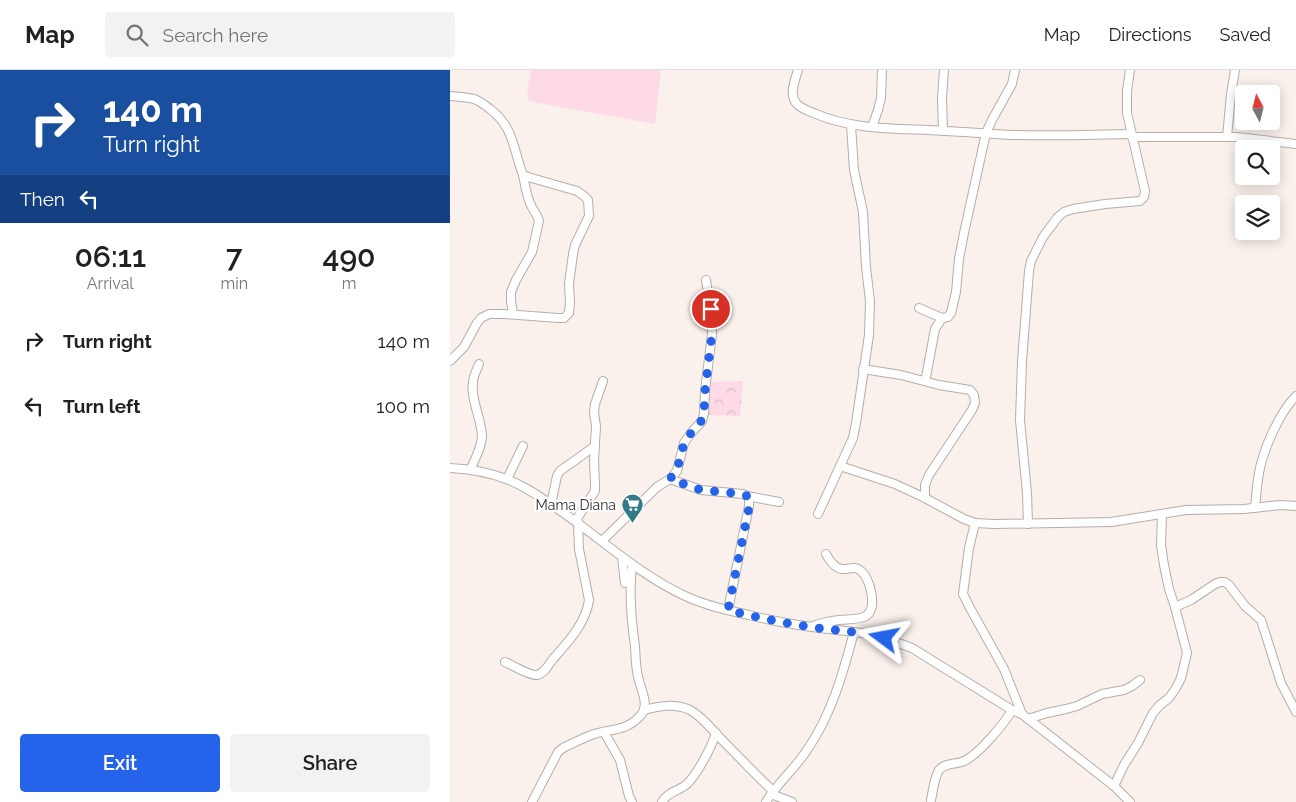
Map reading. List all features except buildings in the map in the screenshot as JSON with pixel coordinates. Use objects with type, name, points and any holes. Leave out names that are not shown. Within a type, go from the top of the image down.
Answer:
[{"type":"street","points":[[798,70],[793,93],[797,104],[802,109],[852,125],[893,129],[1022,135],[1227,136],[1296,144]]},
{"type":"street","points":[[872,127],[881,98],[882,70]]},
{"type":"street","points":[[943,130],[942,98],[944,70]]},
{"type":"street","points":[[926,377],[935,329],[942,318],[951,313],[956,292],[962,242],[986,133],[1012,84],[1015,70]]},
{"type":"street","points":[[1028,524],[1020,408],[1026,307],[1031,261],[1043,237],[1064,212],[1105,204],[1140,201],[1144,197],[1145,191],[1127,113],[1127,91],[1130,70]]},
{"type":"street","points":[[1227,136],[1235,70]]},
{"type":"street","points":[[450,96],[471,98],[478,101],[496,113],[506,125],[510,132],[523,175],[529,202],[538,217],[532,252],[516,280],[512,292],[513,314]]},
{"type":"street","points":[[818,514],[853,438],[869,335],[870,301],[863,212],[854,170],[852,125]]},
{"type":"street","points":[[450,361],[464,347],[481,318],[489,314],[564,318],[569,314],[569,284],[573,254],[575,245],[589,216],[588,200],[577,190],[528,178],[523,175]]},
{"type":"street","points":[[602,541],[657,487],[670,479],[677,470],[684,443],[702,420],[712,334],[712,320],[706,280]]},
{"type":"street","points":[[919,308],[942,318]]},
{"type":"street","points":[[470,470],[482,442],[482,432],[473,386],[479,364]]},
{"type":"street","points":[[863,369],[970,390],[974,394],[975,402],[972,410],[929,475],[925,485],[925,498]]},
{"type":"street","points":[[505,662],[530,674],[540,674],[565,647],[581,623],[588,607],[590,600],[579,550],[577,522],[595,491],[596,426],[594,412],[603,381]]},
{"type":"street","points":[[1255,508],[1259,472],[1269,443],[1284,412],[1296,396]]},
{"type":"street","points":[[507,479],[523,446]]},
{"type":"street","points":[[551,504],[557,476],[560,471],[595,446]]},
{"type":"street","points":[[840,466],[894,484],[975,523],[1111,522],[1186,510],[1255,508],[1273,505],[1296,506]]},
{"type":"street","points":[[450,468],[490,474],[507,479],[530,490],[577,522],[632,565],[681,594],[702,603],[767,619],[873,635],[912,648],[1012,710],[1025,716],[1114,786],[1130,802]]},
{"type":"street","points":[[670,479],[701,490],[779,502]]},
{"type":"street","points":[[728,610],[750,503],[747,496]]},
{"type":"street","points":[[1114,786],[1153,713],[1176,688],[1188,653],[1169,589],[1164,564],[1161,545],[1162,514]]},
{"type":"street","points":[[975,523],[971,535],[963,594],[1004,669],[1025,716]]},
{"type":"street","points":[[811,627],[828,622],[861,618],[867,615],[871,609],[872,595],[867,580],[860,570],[856,568],[840,568],[832,563],[826,554]]},
{"type":"street","points":[[622,556],[625,583]]},
{"type":"street","points":[[532,802],[558,752],[562,748],[596,733],[623,728],[640,717],[644,710],[644,698],[635,667],[630,597],[632,565]]},
{"type":"street","points":[[1175,607],[1220,582],[1225,582],[1229,585],[1245,606],[1261,620],[1281,683],[1296,712]]},
{"type":"street","points":[[766,802],[772,792],[806,752],[828,715],[842,676],[854,632]]},
{"type":"street","points":[[1025,716],[1066,710],[1102,694],[1124,690],[1140,680]]},
{"type":"street","points":[[644,710],[665,705],[690,710],[701,718],[772,792],[792,802]]},
{"type":"street","points":[[931,800],[940,770],[950,764],[966,761],[985,745],[1012,710]]},
{"type":"street","points":[[604,732],[620,760],[632,802]]},
{"type":"street","points":[[662,802],[665,797],[688,783],[708,752],[716,733]]},
{"type":"green space","points":[[531,70],[661,70],[655,124],[527,101]]},
{"type":"green space","points":[[743,381],[740,416],[708,415],[711,382]]},
{"type":"place","name":"Mama Diana","points":[[632,524]]},
{"type":"route","points":[[711,309],[711,354],[705,391],[704,413],[702,420],[684,443],[680,463],[670,479],[710,492],[743,494],[749,499],[750,503],[728,610],[782,622],[884,638]]}]
